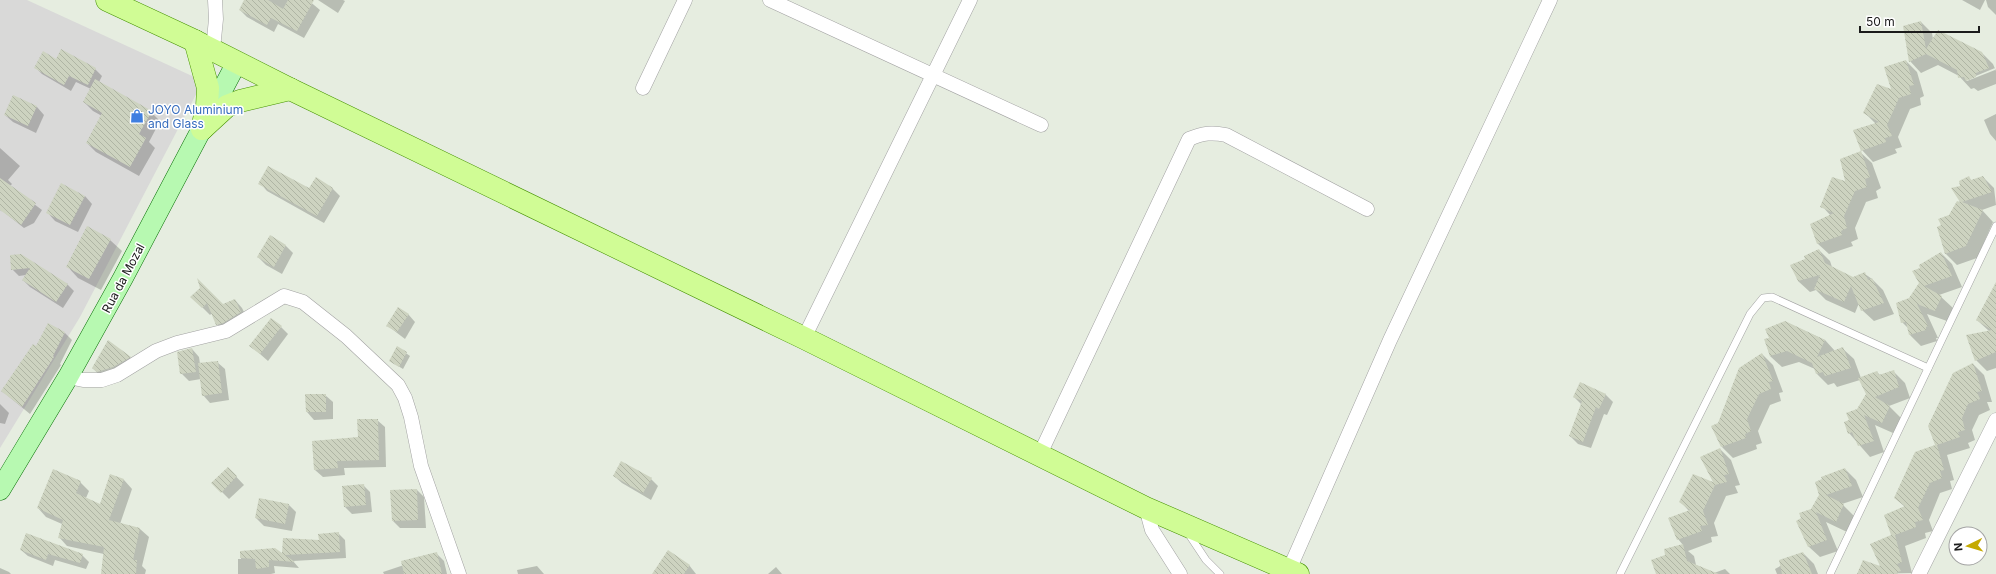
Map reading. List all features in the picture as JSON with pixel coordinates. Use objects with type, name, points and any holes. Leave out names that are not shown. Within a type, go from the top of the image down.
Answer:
[{"type":"main road","points":[[107,0],[204,45],[290,89],[804,338],[1146,508],[1293,572]]},
{"type":"main road","points":[[202,129],[207,106],[208,88],[204,45]]},
{"type":"main road","name":"Rua da Mozal","points":[[0,490],[68,377],[123,278],[237,62]]},
{"type":"main road","points":[[202,129],[227,106],[240,101],[290,89]]},
{"type":"street","points":[[204,45],[216,19],[215,0]]},
{"type":"street","points":[[643,88],[685,0]]},
{"type":"street","points":[[770,0],[1040,125]]},
{"type":"street","points":[[804,338],[970,0]]},
{"type":"street","points":[[1293,572],[1390,340],[1550,0]]},
{"type":"street","points":[[1040,454],[1189,139],[1201,134],[1212,132],[1226,134],[1367,209]]},
{"type":"street","points":[[68,377],[83,380],[102,380],[116,375],[156,351],[177,343],[226,332],[284,296],[303,302],[346,336],[398,385],[405,398],[411,417],[421,466],[459,574]]},
{"type":"street","points":[[1919,574],[1996,420]]},
{"type":"street","points":[[1146,508],[1152,530],[1180,574]]},
{"type":"lane","points":[[1830,574],[1996,226]]},
{"type":"lane","points":[[1620,574],[1750,314],[1763,298],[1772,297],[1928,368]]},
{"type":"lane","points":[[1180,522],[1206,560],[1220,574]]},
{"type":"shaded area","points":[[0,0],[27,0],[203,81],[80,317],[0,448]]},
{"type":"building","points":[[244,0],[268,0],[283,9],[288,0],[314,0],[297,31],[271,18],[267,25],[239,10]]},
{"type":"building","points":[[1921,21],[1926,49],[1938,30],[1982,52],[1989,68],[1976,73],[1976,77],[1966,81],[1964,77],[1958,78],[1957,70],[1926,54],[1909,62],[1903,26]]},
{"type":"building","points":[[61,49],[96,68],[88,85],[69,76],[64,85],[34,68],[43,51],[56,59]]},
{"type":"building","points":[[1906,60],[1914,85],[1909,86],[1911,94],[1899,98],[1887,125],[1892,136],[1885,138],[1886,142],[1861,151],[1853,130],[1879,122],[1863,113],[1877,84],[1891,89],[1884,67]]},
{"type":"building","points":[[95,79],[152,111],[139,134],[146,138],[130,167],[86,143],[102,113],[83,102]]},
{"type":"building","points":[[13,95],[37,106],[28,126],[4,115]]},
{"type":"building","points":[[1861,151],[1870,177],[1865,179],[1867,187],[1855,191],[1844,216],[1847,228],[1841,231],[1842,235],[1817,244],[1810,224],[1834,213],[1820,207],[1832,177],[1845,181],[1840,159]]},
{"type":"building","points":[[268,166],[309,188],[316,177],[333,188],[317,216],[258,184]]},
{"type":"building","points":[[1969,176],[1971,180],[1983,176],[1992,192],[1962,202],[1983,210],[1966,246],[1945,254],[1937,227],[1941,225],[1938,219],[1949,215],[1957,201],[1960,202],[1951,188],[1960,186],[1959,181]]},
{"type":"building","points":[[0,178],[36,203],[21,225],[0,210]]},
{"type":"building","points":[[61,183],[85,196],[70,225],[46,213]]},
{"type":"building","points":[[87,226],[111,239],[89,279],[66,267]]},
{"type":"building","points":[[270,235],[286,245],[274,267],[257,257]]},
{"type":"building","points":[[1819,249],[1825,263],[1853,277],[1865,272],[1868,280],[1872,278],[1884,303],[1861,311],[1851,286],[1844,302],[1814,289],[1820,275],[1798,281],[1790,265],[1805,259],[1804,256]]},
{"type":"building","points":[[1941,252],[1952,276],[1924,286],[1942,296],[1935,311],[1917,304],[1928,326],[1926,327],[1926,330],[1909,335],[1906,322],[1901,323],[1896,303],[1909,298],[1919,283],[1912,271],[1920,268],[1919,265]]},
{"type":"building","points":[[21,254],[68,284],[56,302],[22,280],[30,268],[11,270],[10,255]]},
{"type":"building","points":[[197,278],[223,304],[235,299],[241,312],[223,323],[216,325],[207,303],[202,308],[190,297],[200,288]]},
{"type":"building","points":[[1996,282],[1996,352],[1975,361],[1966,335],[1992,330],[1976,320]]},
{"type":"building","points":[[398,307],[409,314],[397,332],[386,326]]},
{"type":"building","points":[[271,318],[282,326],[260,354],[249,346]]},
{"type":"building","points":[[1785,321],[1825,340],[1817,357],[1843,347],[1851,368],[1825,376],[1823,372],[1816,374],[1812,363],[1787,351],[1770,356],[1764,339],[1769,338],[1765,329]]},
{"type":"building","points":[[48,323],[65,332],[53,356],[54,357],[22,407],[1,391],[33,344],[36,346]]},
{"type":"building","points":[[108,340],[131,357],[113,367],[97,372],[92,368]]},
{"type":"building","points":[[397,346],[407,352],[399,367],[389,361]]},
{"type":"building","points":[[192,348],[196,372],[180,374],[177,352]]},
{"type":"building","points":[[1762,353],[1773,381],[1769,382],[1771,389],[1759,394],[1747,419],[1751,431],[1745,434],[1746,438],[1721,447],[1711,426],[1718,423],[1739,368]]},
{"type":"building","points":[[218,361],[222,393],[202,396],[198,363]]},
{"type":"building","points":[[1973,363],[1982,391],[1977,392],[1980,399],[1968,404],[1962,418],[1965,430],[1958,432],[1960,437],[1937,445],[1944,470],[1940,471],[1942,478],[1930,483],[1918,508],[1923,520],[1915,522],[1916,527],[1895,535],[1902,562],[1897,564],[1901,571],[1897,572],[1898,574],[1857,574],[1863,560],[1880,566],[1870,544],[1891,535],[1884,515],[1905,506],[1894,498],[1915,452],[1935,445],[1928,426],[1953,373]]},
{"type":"building","points":[[1894,370],[1899,387],[1875,397],[1890,406],[1882,423],[1864,415],[1874,441],[1858,446],[1852,432],[1848,434],[1844,422],[1849,420],[1846,413],[1857,409],[1866,394],[1858,378],[1877,371],[1879,375]]},
{"type":"building","points":[[1580,382],[1606,394],[1599,409],[1596,407],[1583,442],[1569,436],[1582,401],[1573,397]]},
{"type":"building","points":[[305,394],[326,394],[326,412],[306,412]]},
{"type":"building","points":[[357,419],[378,419],[379,460],[337,461],[338,468],[314,470],[312,441],[358,437]]},
{"type":"building","points":[[1720,448],[1729,474],[1724,475],[1727,482],[1715,485],[1703,511],[1708,525],[1700,526],[1702,531],[1677,540],[1668,518],[1690,510],[1679,502],[1693,474],[1713,482],[1700,457]]},
{"type":"building","points":[[621,461],[652,478],[643,493],[613,476]]},
{"type":"building","points":[[228,467],[237,476],[221,493],[211,483]]},
{"type":"building","points":[[1845,468],[1852,486],[1826,495],[1844,504],[1836,522],[1816,512],[1827,540],[1808,547],[1796,521],[1801,518],[1799,513],[1811,509],[1819,495],[1815,482],[1822,479],[1821,477]]},
{"type":"building","points":[[53,469],[81,481],[76,493],[100,504],[110,474],[124,479],[109,520],[140,528],[133,560],[137,560],[136,574],[101,574],[104,547],[58,538],[63,520],[37,508]]},
{"type":"building","points":[[364,484],[366,505],[344,507],[342,486]]},
{"type":"building","points":[[417,489],[418,520],[392,521],[390,490]]},
{"type":"building","points":[[259,498],[289,504],[285,524],[255,518]]},
{"type":"building","points":[[339,532],[340,552],[285,555],[295,562],[269,560],[269,567],[256,569],[255,559],[240,558],[240,551],[275,548],[282,553],[283,538],[319,540],[318,534]]},
{"type":"building","points":[[26,533],[83,554],[80,563],[48,554],[46,560],[20,550]]},
{"type":"building","points":[[1683,544],[1687,561],[1719,574],[1656,574],[1651,560],[1665,555],[1664,549]]},
{"type":"building","points":[[668,550],[690,565],[684,574],[652,574]]},
{"type":"building","points":[[437,552],[442,574],[404,574],[401,561]]},
{"type":"building","points":[[1803,552],[1812,574],[1782,574],[1779,560]]},
{"type":"place","name":"JOYO Aluminium and Glass","points":[[137,116]]}]
